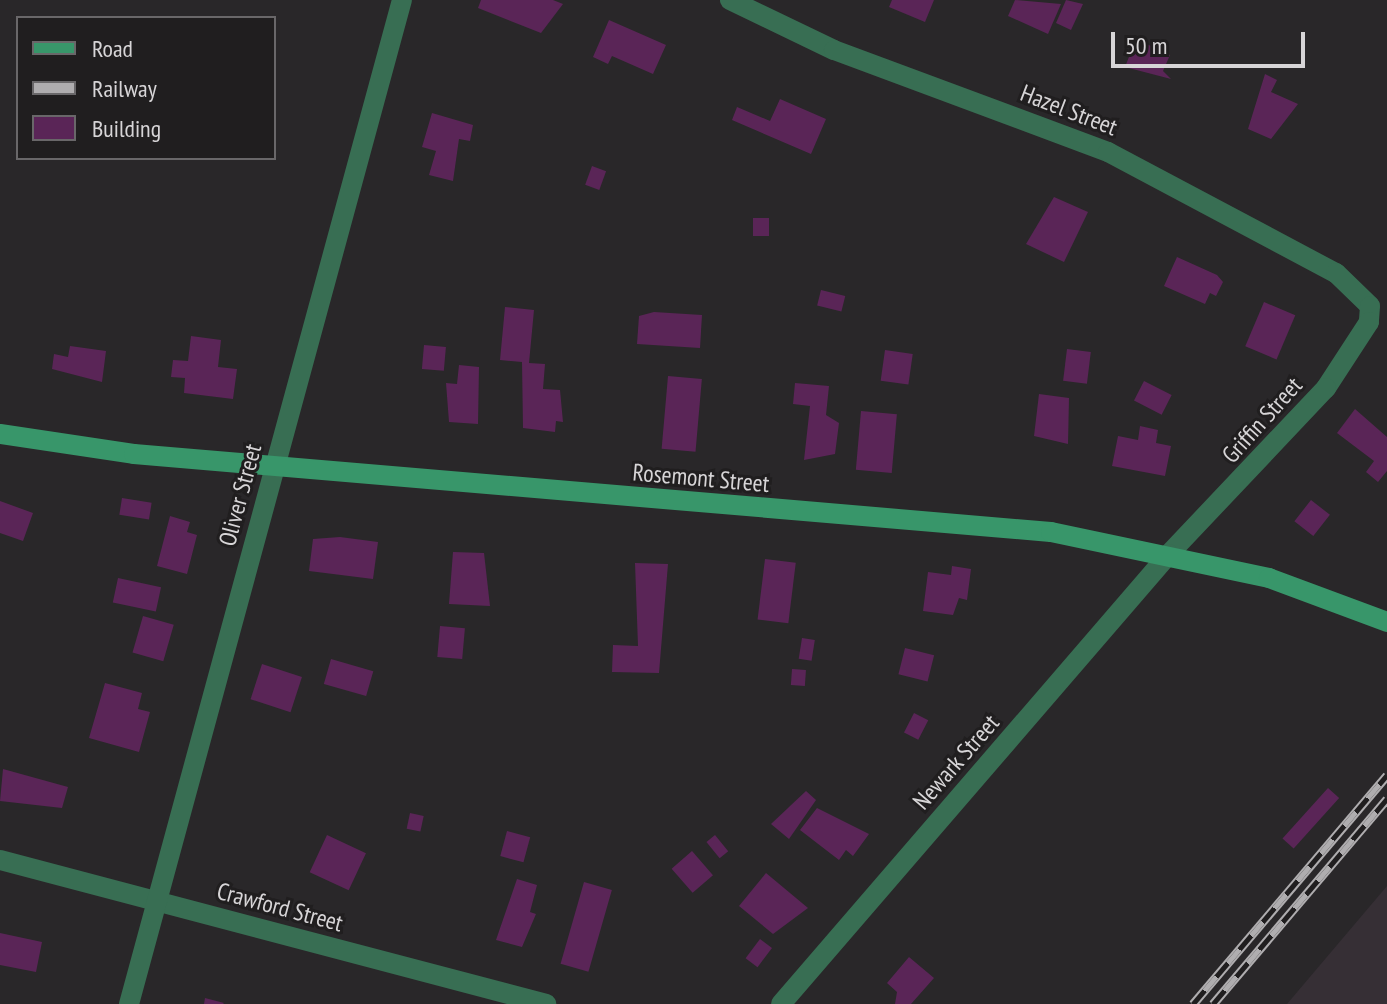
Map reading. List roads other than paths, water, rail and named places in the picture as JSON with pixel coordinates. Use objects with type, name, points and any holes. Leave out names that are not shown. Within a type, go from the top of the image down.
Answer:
[{"type":"main road","name":"Rosemont Street","points":[[0,434],[275,467],[1051,532],[1169,554],[1269,578],[1387,622]]},
{"type":"street","name":"Oliver Street","points":[[129,1004],[402,0]]},
{"type":"street","name":"Hazel Street","points":[[730,0],[834,50],[1108,152],[1336,273],[1370,306]]},
{"type":"street","name":"Griffin Street","points":[[1169,554],[1326,388],[1369,322],[1370,306]]},
{"type":"street","name":"Newark Street","points":[[781,1004],[1169,554]]},
{"type":"street","name":"Crawford Street","points":[[0,860],[546,1004]]},
{"type":"railway","points":[[1193,1004],[1387,775]]},
{"type":"railway","points":[[1213,1004],[1387,799]]}]
